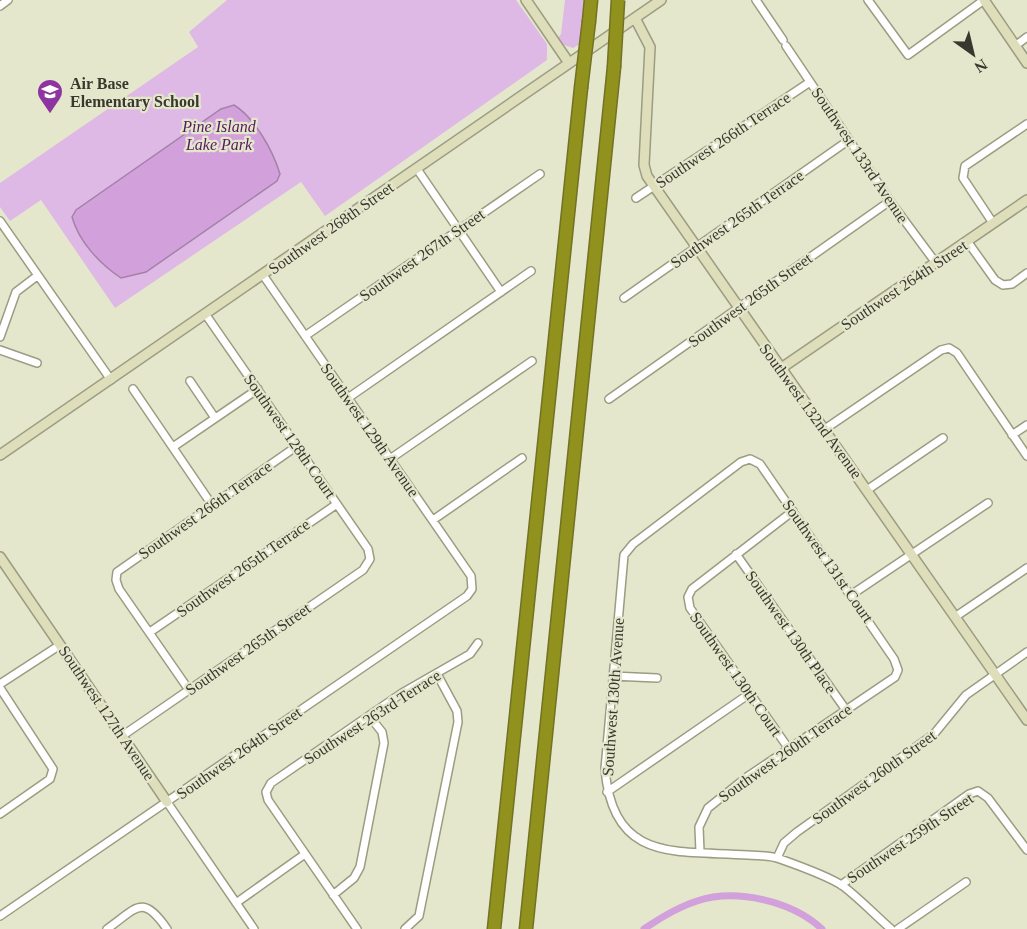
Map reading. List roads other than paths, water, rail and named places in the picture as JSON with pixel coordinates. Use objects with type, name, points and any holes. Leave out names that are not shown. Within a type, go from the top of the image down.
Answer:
[{"type":"highway","points":[[494,929],[591,0]]},
{"type":"highway","points":[[526,929],[614,67],[618,0]]},
{"type":"street","points":[[0,6],[8,0]]},
{"type":"street","points":[[526,0],[569,63]]},
{"type":"street","name":"Southwest 268th Street","points":[[0,455],[660,0]]},
{"type":"street","name":"Southwest 133rd Avenue","points":[[756,0],[890,201],[936,263]]},
{"type":"street","points":[[868,0],[908,55],[984,0],[1027,63]]},
{"type":"street","name":"Southwest 132nd Avenue","points":[[635,18],[650,46],[644,165],[655,188],[1027,720]]},
{"type":"street","points":[[1015,46],[1027,37]]},
{"type":"street","name":"Southwest 266th Terrace","points":[[636,198],[655,188],[810,82]]},
{"type":"street","points":[[993,223],[962,173],[965,166],[1027,124]]},
{"type":"street","name":"Southwest 265th Terrace","points":[[624,298],[849,140]]},
{"type":"street","points":[[417,169],[501,292]]},
{"type":"street","name":"Southwest 267th Street","points":[[305,336],[540,174]]},
{"type":"street","name":"Southwest 264th Street","points":[[780,369],[1027,200]]},
{"type":"street","name":"Southwest 265th Street","points":[[609,399],[890,201]]},
{"type":"street","points":[[0,221],[111,380]]},
{"type":"street","points":[[967,241],[995,280],[1003,285],[1012,284],[1027,273]]},
{"type":"street","points":[[348,398],[531,271]]},
{"type":"street","name":"Southwest 129th Avenue","points":[[263,275],[471,576],[474,586]]},
{"type":"street","points":[[0,337],[16,292],[37,276]]},
{"type":"street","name":"Southwest 128th Court","points":[[206,315],[368,549],[370,559]]},
{"type":"street","points":[[825,429],[949,348],[957,353],[1027,456]]},
{"type":"street","points":[[0,350],[37,363]]},
{"type":"street","points":[[390,459],[532,361]]},
{"type":"street","points":[[190,381],[215,418]]},
{"type":"street","points":[[133,389],[212,505]]},
{"type":"street","points":[[173,447],[258,389]]},
{"type":"street","points":[[1012,435],[1027,425]]},
{"type":"street","points":[[867,490],[943,438]]},
{"type":"street","name":"Southwest 266th Terrace","points":[[150,632],[119,589],[116,576],[123,566],[297,446]]},
{"type":"street","points":[[433,520],[522,458]]},
{"type":"street","name":"Southwest 131st Court","points":[[624,555],[633,544],[741,462],[750,459],[760,464],[793,511],[894,658],[898,670]]},
{"type":"street","points":[[851,595],[988,503]]},
{"type":"street","name":"Southwest 265th Terrace","points":[[150,632],[337,504]]},
{"type":"street","points":[[736,554],[793,511]]},
{"type":"street","name":"Southwest 130th Court","points":[[736,554],[692,589],[688,597],[690,608],[789,749]]},
{"type":"street","name":"Southwest 130th Place","points":[[736,554],[846,710]]},
{"type":"street","name":"Southwest 130th Avenue","points":[[624,555],[612,676],[606,770],[607,792],[619,820],[634,837],[658,849],[680,853],[700,852],[777,858],[841,885],[891,929]]},
{"type":"street","name":"Southwest 127th Avenue","points":[[0,557],[254,929]]},
{"type":"street","name":"Southwest 265th Street","points":[[122,736],[363,570],[370,559]]},
{"type":"street","points":[[955,617],[1027,568]]},
{"type":"street","name":"Southwest 264th Street","points":[[0,916],[467,596],[474,586]]},
{"type":"street","points":[[150,632],[189,690]]},
{"type":"street","name":"Southwest 263rd Terrace","points":[[305,854],[268,800],[266,792],[271,783],[402,693],[470,654],[478,643]]},
{"type":"street","points":[[0,813],[50,779],[53,769],[0,686],[60,645]]},
{"type":"street","name":"Southwest 260th Street","points":[[777,858],[784,843],[797,832],[934,734],[966,695],[1027,652]]},
{"type":"street","name":"Southwest 260th Terrace","points":[[700,852],[699,827],[708,808],[895,676],[898,670]]},
{"type":"street","points":[[405,929],[419,916],[458,722],[458,711],[437,674]]},
{"type":"street","points":[[612,676],[657,678]]},
{"type":"street","points":[[607,792],[749,694]]},
{"type":"street","points":[[333,895],[354,878],[360,867],[384,743],[382,732],[370,717]]},
{"type":"street","name":"Southwest 259th Street","points":[[841,885],[969,794],[978,791],[988,798],[1026,847]]},
{"type":"street","points":[[236,903],[305,854],[357,929]]},
{"type":"street","points":[[898,929],[966,882]]},
{"type":"street","points":[[107,929],[137,908],[146,907],[154,910],[167,929]]},
{"type":"waterway","points":[[644,929],[690,903],[712,897],[729,896],[780,904],[810,919],[822,929]]},
{"type":"place","name":"Air Base Elementary School","points":[[50,115]]},
{"type":"park label","name":"Pine Island Lake Park","points":[[219,135]]}]
